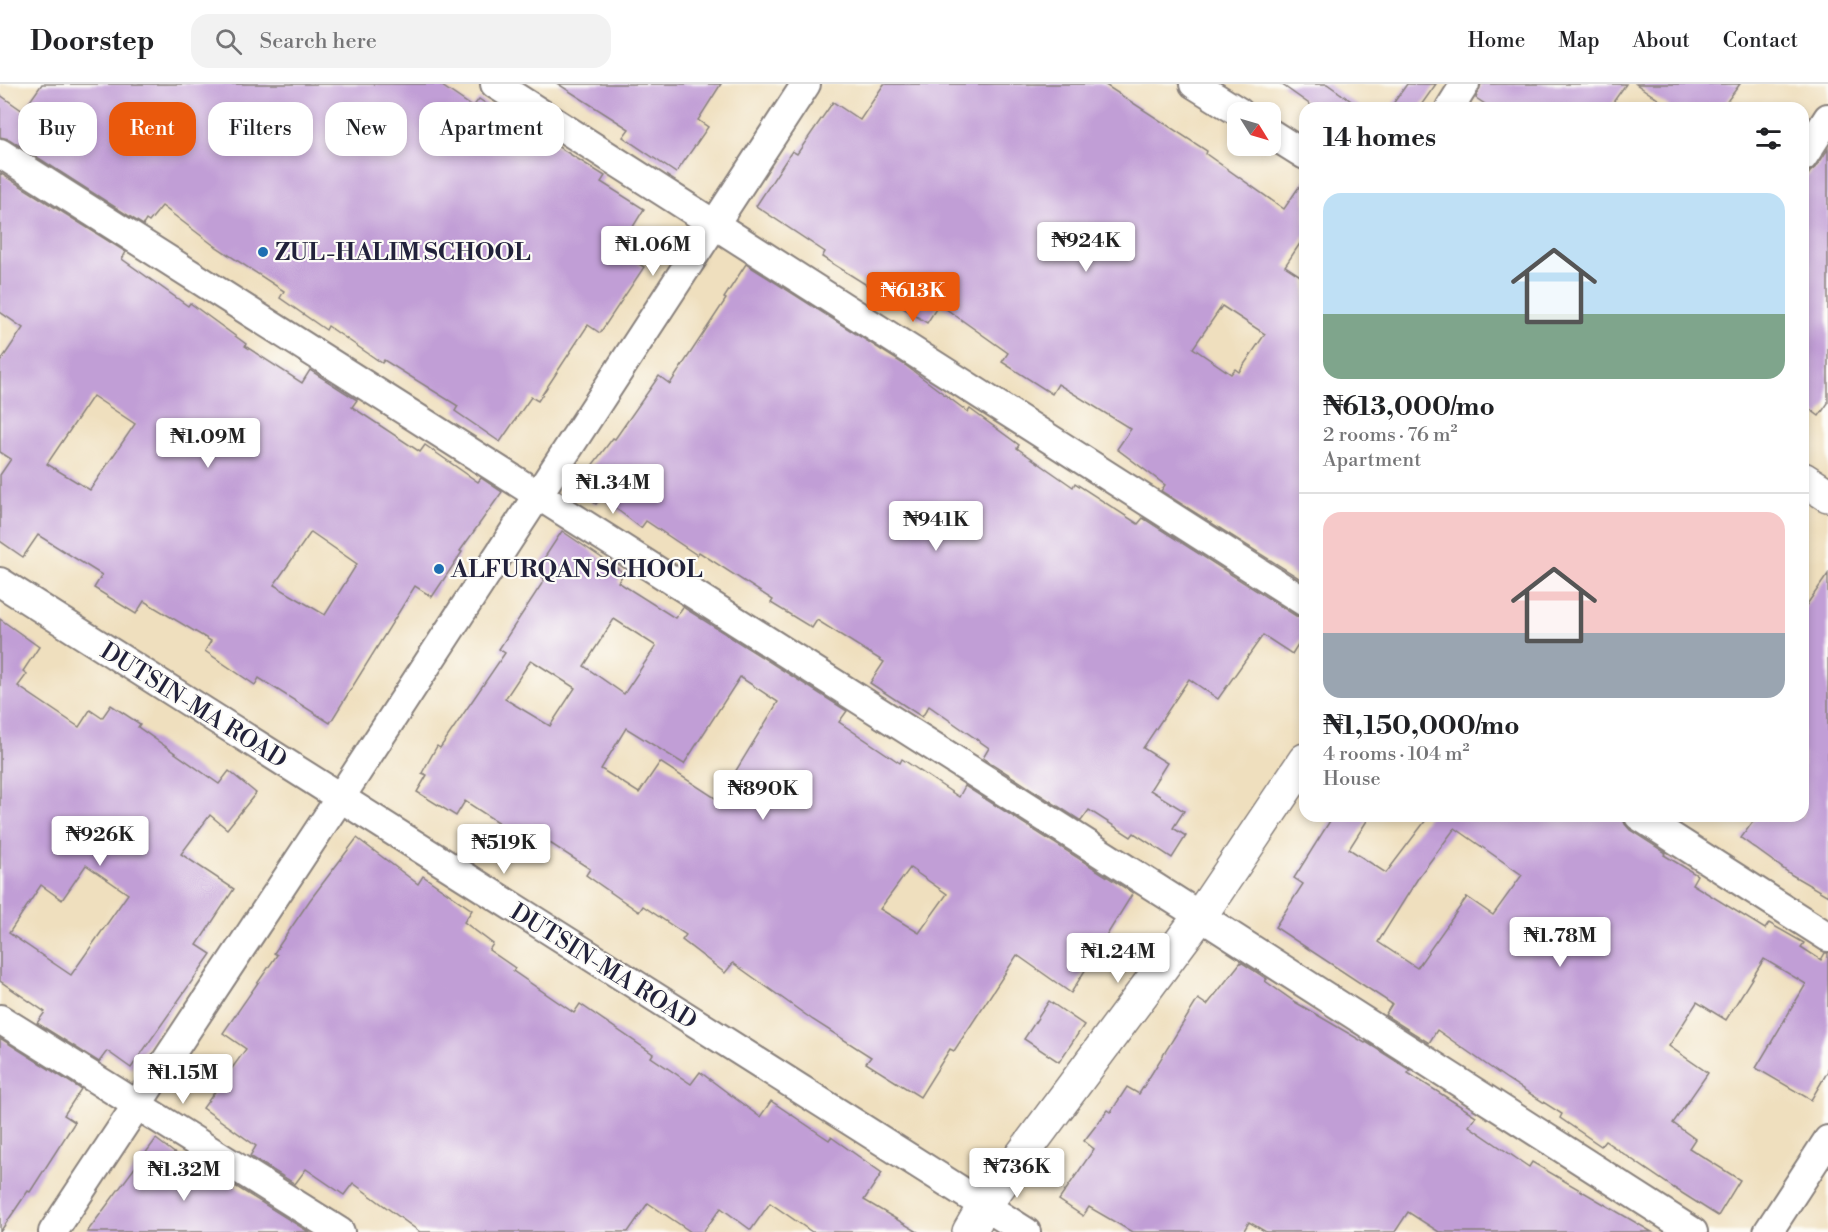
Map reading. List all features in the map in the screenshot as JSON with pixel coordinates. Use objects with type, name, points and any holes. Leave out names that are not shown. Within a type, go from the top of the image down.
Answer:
[{"type":"street","points":[[495,84],[1299,598]]},
{"type":"street","points":[[53,1232],[716,225],[806,84]]},
{"type":"street","points":[[1194,84],[1227,105]]},
{"type":"street","points":[[1454,102],[1465,84]]},
{"type":"street","points":[[1809,148],[1828,118]]},
{"type":"street","points":[[1281,140],[1299,150]]},
{"type":"street","points":[[0,153],[1693,1232]]},
{"type":"street","points":[[1809,483],[1828,495]]},
{"type":"street","name":"DUTSIN-MA ROAD","points":[[0,582],[340,798],[977,1219],[1026,1232]]},
{"type":"street","points":[[977,1219],[1200,916],[1299,769]]},
{"type":"street","points":[[1648,822],[1828,937]]},
{"type":"street","points":[[0,1018],[340,1232]]},
{"type":"street","points":[[1768,1232],[1828,1140]]},
{"type":"building","points":[[42,84],[439,84],[466,102],[419,102],[419,156],[564,156],[564,150],[605,176],[601,182],[644,209],[618,251],[644,267],[600,333],[588,325],[538,401],[531,397],[500,442],[455,411],[458,406],[384,360],[382,363],[328,326],[326,330],[280,298],[284,291],[212,244],[162,206],[149,222],[146,220],[143,225],[35,156],[97,156],[97,102],[29,102]]},
{"type":"building","points":[[558,84],[721,84],[698,120],[708,127],[676,173],[623,137],[629,129]]},
{"type":"building","points":[[884,84],[1104,84],[1207,151],[1206,154],[1284,209],[1299,187],[1299,245],[1285,266],[1299,275],[1299,578],[1161,491],[1165,485],[1117,449],[1131,429],[1058,384],[1052,394],[1002,362],[1008,353],[939,304],[927,323],[822,257],[825,252],[756,206],[792,151],[797,154],[833,102],[860,120]],"holes":[[[1222,306],[1265,334],[1239,372],[1235,369],[1231,374],[1193,348]]]},
{"type":"building","points":[[1281,84],[1327,84],[1352,102],[1306,102]]},
{"type":"building","points":[[1407,84],[1436,84],[1423,102],[1394,102]]},
{"type":"building","points":[[1481,84],[1626,84],[1613,102],[1482,102],[1476,98]]},
{"type":"building","points":[[1636,84],[1740,84],[1726,102],[1662,102]]},
{"type":"building","points":[[0,95],[18,108],[18,145],[0,137]]},
{"type":"building","points":[[1828,149],[1828,403],[1819,416],[1809,408],[1809,173]]},
{"type":"building","points":[[0,173],[126,252],[122,259],[188,306],[190,303],[246,344],[245,346],[302,383],[310,370],[357,400],[352,407],[420,452],[425,445],[478,482],[481,478],[502,492],[460,551],[462,552],[432,597],[415,586],[330,723],[259,678],[255,685],[205,651],[211,641],[144,601],[136,614],[94,588],[102,575],[38,535],[23,557],[0,541],[0,475],[11,459],[0,452],[0,362],[23,328],[0,312]],"holes":[[[93,396],[135,424],[90,490],[47,464]],[[311,532],[357,564],[325,615],[274,585]]]},
{"type":"building","points":[[746,264],[905,365],[968,412],[970,409],[1019,445],[1017,448],[1073,487],[1075,483],[1138,524],[1143,518],[1299,617],[1299,643],[1292,654],[1263,635],[1218,699],[1189,679],[1143,748],[1167,763],[1150,790],[1184,811],[1173,828],[1186,836],[1172,858],[1134,833],[1131,837],[1089,810],[1081,821],[983,758],[989,748],[929,706],[922,717],[870,683],[884,662],[817,620],[812,628],[771,603],[773,600],[699,552],[697,555],[646,521],[641,528],[601,497],[596,504],[575,488],[613,438],[615,439],[659,376],[670,384],[726,299],[724,298]]},
{"type":"building","points":[[562,531],[624,573],[618,582],[675,618],[683,607],[847,711],[839,722],[900,763],[902,759],[959,797],[965,786],[1133,893],[1071,993],[1017,955],[954,1051],[950,1049],[920,1097],[866,1063],[871,1057],[813,1020],[733,963],[725,973],[682,940],[686,935],[643,906],[639,912],[586,875],[590,869],[527,828],[522,838],[465,801],[456,816],[417,792],[427,775],[422,773],[437,746],[440,748],[505,653],[499,649],[545,579],[535,572]],"holes":[[[614,619],[656,646],[624,694],[584,666]],[[531,660],[575,688],[550,726],[505,699]],[[740,677],[778,702],[718,800],[660,762],[639,793],[601,769],[626,728],[684,764]],[[910,868],[947,894],[919,933],[880,909]]]},
{"type":"building","points":[[1828,574],[1828,896],[1792,875],[1741,838],[1753,822],[1809,822],[1809,601]]},
{"type":"building","points":[[0,619],[39,647],[23,671],[27,674],[18,686],[79,727],[90,710],[102,718],[111,705],[140,724],[138,727],[219,784],[229,771],[256,793],[227,829],[210,815],[181,854],[234,889],[197,945],[211,954],[131,1068],[107,1051],[99,1062],[37,1023],[45,1012],[0,981]],"holes":[[[86,865],[128,894],[71,975],[9,933],[41,885],[62,900]]]},
{"type":"building","points":[[1329,822],[1366,822],[1349,849],[1386,873],[1424,822],[1624,822],[1630,830],[1666,853],[1664,855],[1697,875],[1692,884],[1765,929],[1769,923],[1804,943],[1801,947],[1821,960],[1825,953],[1828,953],[1828,1071],[1811,1100],[1756,1068],[1806,984],[1764,959],[1726,1020],[1697,1002],[1669,1046],[1708,1073],[1673,1123],[1695,1139],[1689,1148],[1740,1180],[1718,1216],[1605,1141],[1601,1146],[1560,1118],[1562,1114],[1437,1030],[1429,1043],[1385,1015],[1392,1004],[1275,927],[1303,884],[1294,878]],"holes":[[[1455,828],[1522,875],[1493,915],[1467,897],[1417,968],[1378,942],[1420,875]]]},
{"type":"building","points":[[357,838],[418,884],[423,876],[472,910],[464,922],[493,944],[489,950],[515,968],[513,971],[574,1013],[580,1004],[653,1054],[651,1057],[691,1084],[700,1072],[760,1117],[771,1101],[829,1140],[831,1137],[882,1173],[864,1200],[918,1232],[812,1232],[770,1203],[751,1230],[721,1208],[703,1232],[691,1232],[648,1203],[628,1232],[420,1232],[353,1183],[344,1195],[306,1169],[295,1184],[250,1156],[256,1146],[203,1108],[246,1049],[223,1033],[277,955],[274,953],[310,900]]},
{"type":"building","points":[[1241,962],[1267,979],[1265,981],[1295,1002],[1366,1042],[1410,1070],[1408,1073],[1476,1116],[1469,1126],[1529,1167],[1532,1162],[1652,1232],[1439,1232],[1408,1212],[1395,1232],[1266,1232],[1249,1222],[1243,1232],[1132,1232],[1089,1207],[1083,1216],[1059,1200],[1094,1149],[1084,1141],[1108,1110],[1111,1112],[1127,1087],[1139,1094],[1198,999],[1207,1005]]},
{"type":"building","points":[[1049,1001],[1084,1025],[1059,1062],[1024,1039]]},
{"type":"building","points":[[0,1038],[81,1089],[64,1115],[75,1122],[30,1192],[28,1191],[0,1232]]},
{"type":"building","points":[[156,1139],[214,1183],[219,1176],[309,1232],[87,1232]]},
{"type":"place","name":"ZUL-HALIM SCHOOL","points":[[263,252]]},
{"type":"place","name":"ALFURQAN SCHOOL","points":[[439,569]]}]
